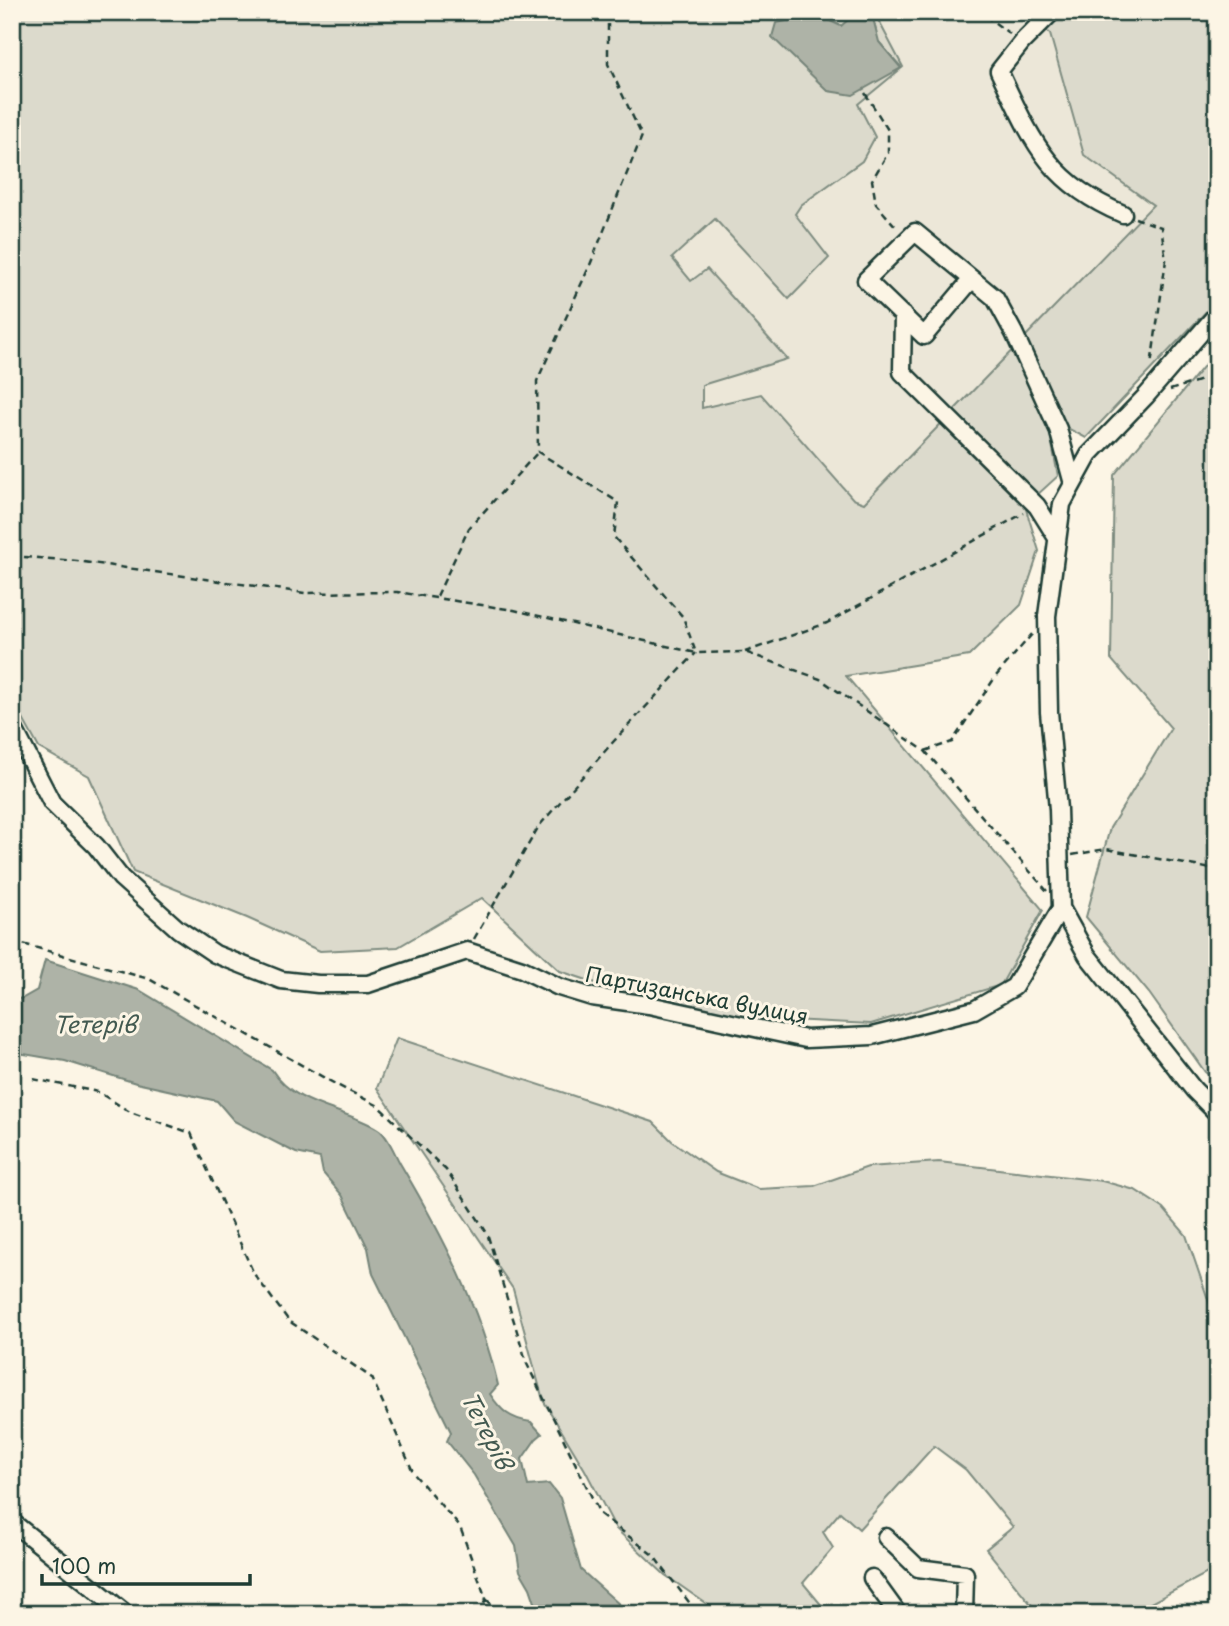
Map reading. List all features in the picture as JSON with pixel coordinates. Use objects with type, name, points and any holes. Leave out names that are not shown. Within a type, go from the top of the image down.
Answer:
[{"type":"street","points":[[1052,12],[1022,42],[999,71],[1042,155],[1073,187],[1123,214]]},
{"type":"street","points":[[972,279],[924,336],[866,280],[915,232],[972,279],[995,298],[1058,429],[1073,484]]},
{"type":"street","points":[[1217,314],[1146,396],[1089,455],[1062,504],[1047,617],[1049,712],[1058,808],[1061,908],[1087,955],[1194,1090],[1217,1113]]},
{"type":"street","points":[[903,315],[902,372],[1037,506],[1057,538]]},
{"type":"street","points":[[12,725],[52,803],[96,846],[121,878],[178,929],[215,954],[281,980],[318,984],[368,984],[467,951]]},
{"type":"street","name":"Партизанська вулиця","points":[[467,951],[522,969],[559,987],[592,997],[649,1005],[806,1039],[872,1036],[974,1010],[1014,987],[1061,908]]},
{"type":"street","points":[[12,1522],[126,1614]]},
{"type":"street","points":[[886,1537],[918,1568],[965,1574],[964,1614]]},
{"type":"street","points":[[872,1578],[898,1614]]},
{"type":"path","points":[[436,598],[469,528],[538,452],[537,381],[590,265],[642,136],[608,64],[608,12]]},
{"type":"path","points":[[974,12],[983,15],[1022,42]]},
{"type":"path","points":[[865,93],[888,130],[888,153],[873,180],[876,204],[907,239]]},
{"type":"path","points":[[1123,214],[1161,227],[1166,260],[1150,372]]},
{"type":"path","points":[[1146,396],[1217,375]]},
{"type":"path","points":[[538,452],[618,502],[614,537],[682,617],[696,653]]},
{"type":"path","points":[[12,556],[76,561],[305,593],[397,592],[514,610],[696,653],[745,652],[827,623],[1037,506]]},
{"type":"path","points":[[925,751],[952,743],[996,676],[1047,617]]},
{"type":"path","points":[[745,652],[820,679],[925,751],[1061,908]]},
{"type":"path","points":[[467,951],[539,826],[696,653]]},
{"type":"path","points":[[1060,857],[1106,849],[1217,870]]},
{"type":"path","points":[[12,941],[149,979],[377,1105],[446,1170],[486,1233],[527,1364],[600,1514],[653,1555],[698,1614]]},
{"type":"path","points":[[33,1079],[98,1092],[130,1112],[191,1133],[254,1274],[289,1321],[372,1378],[414,1474],[460,1527],[486,1599],[502,1614]]},
{"type":"path","points":[[480,1614],[486,1599]]},
{"type":"shaded area","points":[[12,12],[874,12],[903,67],[858,104],[875,137],[862,161],[801,205],[795,214],[829,258],[789,299],[715,219],[672,258],[691,281],[707,269],[787,359],[702,385],[702,408],[761,394],[853,499],[864,503],[1153,205],[1084,155],[1050,34],[1021,12],[1217,12],[1217,300],[1086,438],[1047,417],[1058,476],[1025,506],[1039,551],[1021,605],[969,656],[846,676],[1043,910],[1001,985],[871,1024],[749,1018],[623,992],[560,971],[482,898],[398,947],[320,951],[133,872],[89,776],[39,748],[12,699]],"holes":[[[817,15],[879,42],[901,67]]]},
{"type":"shaded area","points":[[874,12],[1021,12],[1050,34],[1084,155],[1154,205],[864,503],[853,500],[701,409],[702,385],[786,359],[706,270],[691,281],[671,258],[715,218],[828,258],[795,214],[801,205],[862,161],[874,137],[858,104],[903,67]]},
{"type":"shaded area","points":[[1217,350],[1217,1081],[1205,1072],[1149,993],[1086,917],[1110,828],[1171,728],[1111,659],[1114,475]]},
{"type":"shaded area","points":[[397,1038],[653,1122],[672,1141],[716,1172],[759,1189],[814,1186],[868,1167],[939,1162],[1102,1181],[1135,1190],[1163,1208],[1186,1235],[1211,1308],[1217,1388],[1217,1568],[1130,1614],[1039,1614],[986,1549],[1013,1527],[966,1470],[934,1446],[859,1529],[840,1512],[823,1532],[833,1548],[803,1583],[829,1614],[721,1614],[665,1575],[616,1529],[543,1400],[513,1289],[377,1088]]},
{"type":"water","points":[[817,15],[841,26],[850,18],[873,18],[879,42],[901,68],[853,95],[828,91],[772,37],[776,23]]},
{"type":"water","name":"Тетерів","points":[[45,960],[139,990],[272,1070],[293,1092],[321,1106],[365,1122],[382,1132],[431,1218],[470,1299],[498,1385],[490,1394],[507,1413],[517,1419],[531,1422],[542,1434],[522,1459],[528,1486],[549,1484],[560,1498],[581,1570],[630,1614],[539,1614],[530,1588],[520,1571],[516,1546],[474,1475],[447,1441],[451,1432],[373,1274],[368,1248],[342,1195],[323,1173],[320,1158],[296,1153],[234,1121],[217,1101],[136,1083],[65,1061],[12,1052],[12,1000],[23,998],[37,990]]}]
